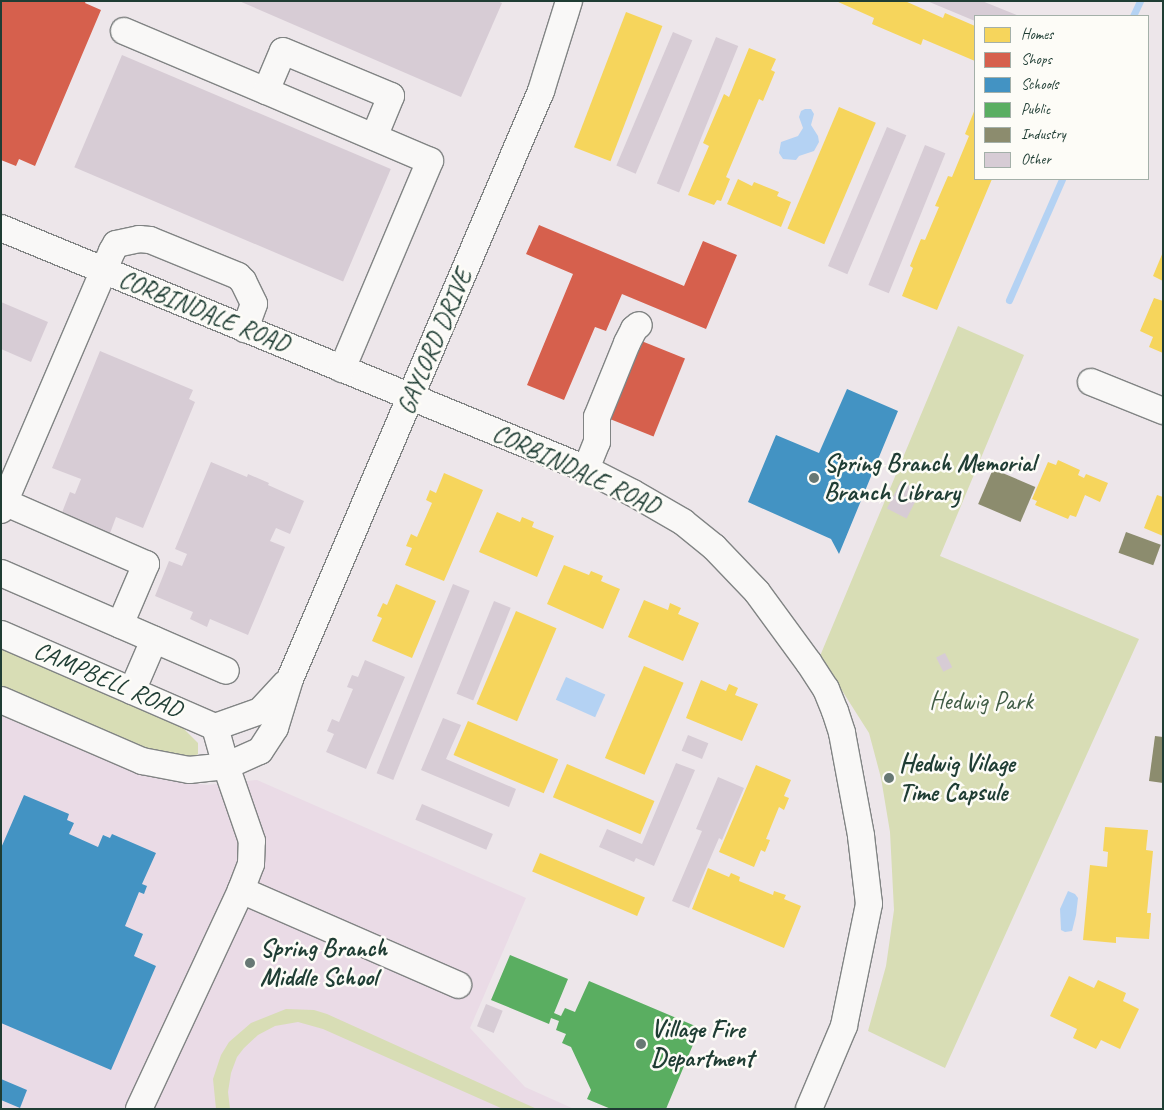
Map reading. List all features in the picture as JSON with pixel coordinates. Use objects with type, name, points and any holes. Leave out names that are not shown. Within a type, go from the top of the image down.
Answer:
[{"type":"street","name":"GAYLORD DRIVE","points":[[226,766],[260,750],[275,728],[290,679],[412,398],[541,91],[569,1]]},
{"type":"street","points":[[124,31],[430,161],[342,369]]},
{"type":"street","points":[[266,91],[282,51],[391,96],[374,137]]},
{"type":"street","name":"CORBINDALE ROAD","points":[[1,228],[586,470],[656,505],[714,547],[757,592],[809,663],[826,689],[835,711],[842,733],[861,836],[869,904],[844,1026],[809,1109]]},
{"type":"street","points":[[120,625],[146,564],[3,506],[116,244],[140,239],[150,240],[238,276],[243,281],[254,304],[245,329]]},
{"type":"street","points":[[586,470],[597,442],[597,417],[627,343],[639,325]]},
{"type":"street","points":[[1091,382],[1163,411]]},
{"type":"street","points":[[1,573],[226,671]]},
{"type":"street","name":"CAMPBELL ROAD","points":[[1,634],[215,727]]},
{"type":"street","points":[[132,690],[154,640]]},
{"type":"street","name":"GAYLORD DRIVE","points":[[215,727],[260,711],[290,679]]},
{"type":"street","points":[[1,700],[142,761],[189,770],[226,766]]},
{"type":"street","points":[[139,1109],[241,890],[251,864],[252,840],[226,766],[215,727]]},
{"type":"street","points":[[241,890],[458,985]]},
{"type":"shaded area","name":"Spring Branch Middle School","points":[[1,716],[177,781],[207,785],[257,780],[526,898],[470,1028],[525,1087],[574,1109],[1,1109]]},
{"type":"green space","name":"Hedwig Park","points":[[958,326],[1024,355],[940,556],[1139,639],[945,1068],[868,1031],[886,966],[894,910],[890,832],[881,778],[869,733],[820,656]]},
{"type":"green space","points":[[1,646],[156,711],[183,728],[198,743],[198,754],[192,758],[172,760],[1,690]]},
{"type":"green space","points":[[286,1009],[314,1010],[327,1014],[537,1109],[503,1109],[323,1029],[298,1022],[275,1026],[258,1035],[244,1048],[237,1057],[231,1073],[228,1092],[230,1109],[216,1109],[213,1079],[221,1055],[229,1042],[251,1023]]},
{"type":"water","points":[[811,109],[814,114],[811,125],[818,136],[819,142],[814,151],[799,156],[796,160],[783,159],[779,153],[781,142],[798,136],[803,128],[799,117],[801,111]]},
{"type":"water","points":[[566,677],[605,694],[595,717],[556,700]]},
{"type":"water","points":[[1068,891],[1075,894],[1078,898],[1072,931],[1065,932],[1061,930],[1060,909]]},
{"type":"building: Homes","points":[[836,1],[905,1],[943,18],[945,13],[974,26],[974,61],[923,39],[921,45],[872,24],[874,18]]},
{"type":"building: Homes","points":[[626,12],[662,26],[610,161],[574,147]]},
{"type":"building: Homes","points":[[749,48],[776,59],[771,70],[775,72],[763,101],[759,99],[726,177],[730,179],[721,201],[717,200],[714,205],[688,195],[709,146],[703,143],[724,94],[729,97]]},
{"type":"building: Homes","points":[[839,107],[876,123],[824,244],[787,229]]},
{"type":"building: Homes","points":[[974,112],[974,180],[992,180],[937,310],[902,296],[913,268],[910,266],[921,239],[925,240],[939,207],[935,206],[948,176],[952,177],[969,136],[965,134]]},
{"type":"building: Homes","points":[[738,179],[752,186],[754,182],[779,192],[777,196],[791,202],[781,227],[727,204]]},
{"type":"building: Homes","points":[[1163,252],[1163,281],[1153,276]]},
{"type":"building: Homes","points":[[1154,298],[1163,301],[1163,353],[1149,347],[1153,337],[1140,331]]},
{"type":"building: Homes","points":[[1058,460],[1080,470],[1078,475],[1084,478],[1086,474],[1108,483],[1100,502],[1085,495],[1076,517],[1070,515],[1068,519],[1035,505],[1037,501],[1032,499],[1048,462],[1056,465]]},
{"type":"building: Homes","points":[[444,473],[483,490],[444,581],[405,565],[412,548],[406,546],[411,534],[417,537],[432,503],[426,500],[430,490],[436,493]]},
{"type":"building: Homes","points":[[1157,495],[1163,497],[1163,536],[1144,528]]},
{"type":"building: Homes","points":[[497,512],[520,522],[522,517],[534,522],[532,527],[554,536],[537,577],[479,552]]},
{"type":"building: Homes","points":[[564,565],[589,575],[591,571],[603,576],[601,581],[620,589],[603,629],[547,604]]},
{"type":"building: Homes","points":[[396,584],[436,601],[412,658],[372,641],[382,618],[377,616],[383,603],[387,605]]},
{"type":"building: Homes","points":[[644,600],[668,610],[670,603],[681,608],[678,614],[699,623],[683,661],[628,637]]},
{"type":"building: Homes","points":[[516,611],[557,628],[517,721],[477,704]]},
{"type":"building: Homes","points":[[644,666],[684,683],[645,775],[605,758]]},
{"type":"building: Homes","points":[[701,680],[726,691],[729,684],[738,688],[735,695],[758,704],[742,741],[686,718]]},
{"type":"building: Homes","points":[[468,721],[558,759],[544,793],[454,755]]},
{"type":"building: Homes","points":[[567,764],[654,801],[640,834],[553,797]]},
{"type":"building: Homes","points":[[756,765],[791,780],[784,796],[789,798],[784,810],[779,807],[766,839],[770,840],[765,852],[761,850],[754,867],[719,852]]},
{"type":"building: Homes","points":[[1105,827],[1148,830],[1146,850],[1153,851],[1147,913],[1151,913],[1149,939],[1116,937],[1116,943],[1083,940],[1090,865],[1107,867],[1108,852],[1103,851]]},
{"type":"building: Homes","points":[[540,853],[645,898],[637,916],[532,871]]},
{"type":"building: Homes","points":[[708,868],[729,877],[731,873],[740,877],[739,881],[773,895],[774,891],[786,895],[784,899],[801,906],[784,948],[692,909]]},
{"type":"building: Homes","points":[[1069,976],[1094,988],[1098,980],[1126,993],[1123,1001],[1139,1009],[1120,1049],[1101,1040],[1096,1049],[1073,1038],[1077,1029],[1050,1016]]},
{"type":"building: Shops","points":[[1,1],[86,1],[85,3],[101,10],[35,166],[19,159],[16,166],[1,160]]},
{"type":"building: Shops","points":[[539,225],[684,286],[703,241],[737,255],[706,329],[622,294],[606,331],[595,327],[564,400],[527,385],[573,274],[526,254]]},
{"type":"building: Shops","points":[[634,338],[685,359],[654,436],[603,416]]},
{"type":"building: Schools","name":"Spring Branch Memorial Branch Library","points":[[847,389],[898,411],[839,554],[831,539],[748,502],[776,435],[819,453]]},
{"type":"building: Schools","points":[[24,795],[69,814],[67,820],[74,823],[69,834],[98,847],[103,835],[110,838],[112,834],[156,853],[142,884],[147,886],[144,894],[139,892],[125,926],[143,934],[134,956],[156,966],[111,1070],[1,1023],[1,848]]},
{"type":"building: Schools","points":[[1,1079],[27,1090],[20,1108],[1,1100]]},
{"type":"building: Public","points":[[510,955],[568,979],[554,1013],[561,1016],[565,1008],[575,1012],[589,981],[700,1028],[666,1109],[611,1109],[587,1099],[591,1090],[571,1047],[562,1043],[566,1034],[556,1030],[559,1021],[551,1018],[549,1024],[491,1000]]},
{"type":"building: Industry","points":[[993,469],[1035,487],[1020,522],[978,504]]},
{"type":"building: Industry","points":[[1126,532],[1161,545],[1153,565],[1118,553]]},
{"type":"building: Industry","points":[[1155,736],[1163,737],[1163,783],[1149,781]]},
{"type":"building: Other","points":[[239,1],[497,1],[502,3],[461,97]]},
{"type":"building: Other","points":[[927,1],[982,1],[1017,15],[974,15],[974,21]]},
{"type":"building: Other","points":[[673,32],[692,40],[636,174],[616,165]]},
{"type":"building: Other","points":[[716,37],[738,46],[679,192],[657,183]]},
{"type":"building: Other","points":[[122,55],[391,169],[343,281],[74,167]]},
{"type":"building: Other","points":[[887,127],[906,135],[847,274],[828,266]]},
{"type":"building: Other","points":[[925,145],[945,153],[889,293],[868,285]]},
{"type":"building: Other","points":[[1,302],[48,322],[31,362],[1,349]]},
{"type":"building: Other","points":[[100,351],[193,390],[189,399],[195,402],[143,528],[116,517],[109,536],[61,515],[70,492],[75,494],[81,479],[52,468]]},
{"type":"building: Other","points":[[211,462],[247,477],[248,474],[304,501],[290,534],[276,528],[270,541],[285,547],[248,635],[210,619],[207,627],[190,619],[193,612],[155,596],[169,561],[182,566],[187,554],[175,549]]},
{"type":"building: Other","points":[[901,481],[921,491],[907,519],[887,509]]},
{"type":"building: Other","points":[[453,584],[470,591],[393,780],[377,773]]},
{"type":"building: Other","points":[[494,601],[511,608],[473,700],[457,694]]},
{"type":"building: Other","points":[[945,653],[952,667],[943,672],[936,658]]},
{"type":"building: Other","points":[[365,660],[405,677],[366,769],[326,752],[334,734],[327,731],[332,719],[339,722],[353,689],[347,687],[352,675],[358,677]]},
{"type":"building: Other","points":[[443,718],[461,725],[446,759],[516,789],[509,807],[421,770]]},
{"type":"building: Other","points":[[688,735],[708,743],[702,759],[682,751]]},
{"type":"building: Other","points":[[676,763],[695,770],[654,866],[636,858],[634,862],[599,847],[607,829],[642,844]]},
{"type":"building: Other","points":[[718,777],[744,788],[722,840],[719,838],[689,908],[672,901],[702,831],[696,829]]},
{"type":"building: Other","points":[[422,804],[493,834],[486,850],[415,820]]},
{"type":"building: Other","points":[[486,1004],[503,1011],[494,1033],[477,1026]]},
{"type":"waterway","points":[[1133,15],[1140,1]]},
{"type":"waterway","points":[[1009,300],[1062,180]]},
{"type":"place","name":"Spring Branch Memorial Branch Library","points":[[814,478]]},
{"type":"place","name":"Hedwig Vilage Time Capsule","points":[[889,778]]},
{"type":"place","name":"Spring Branch Middle School","points":[[250,963]]},
{"type":"place","name":"Village Fire Department","points":[[641,1044]]}]
